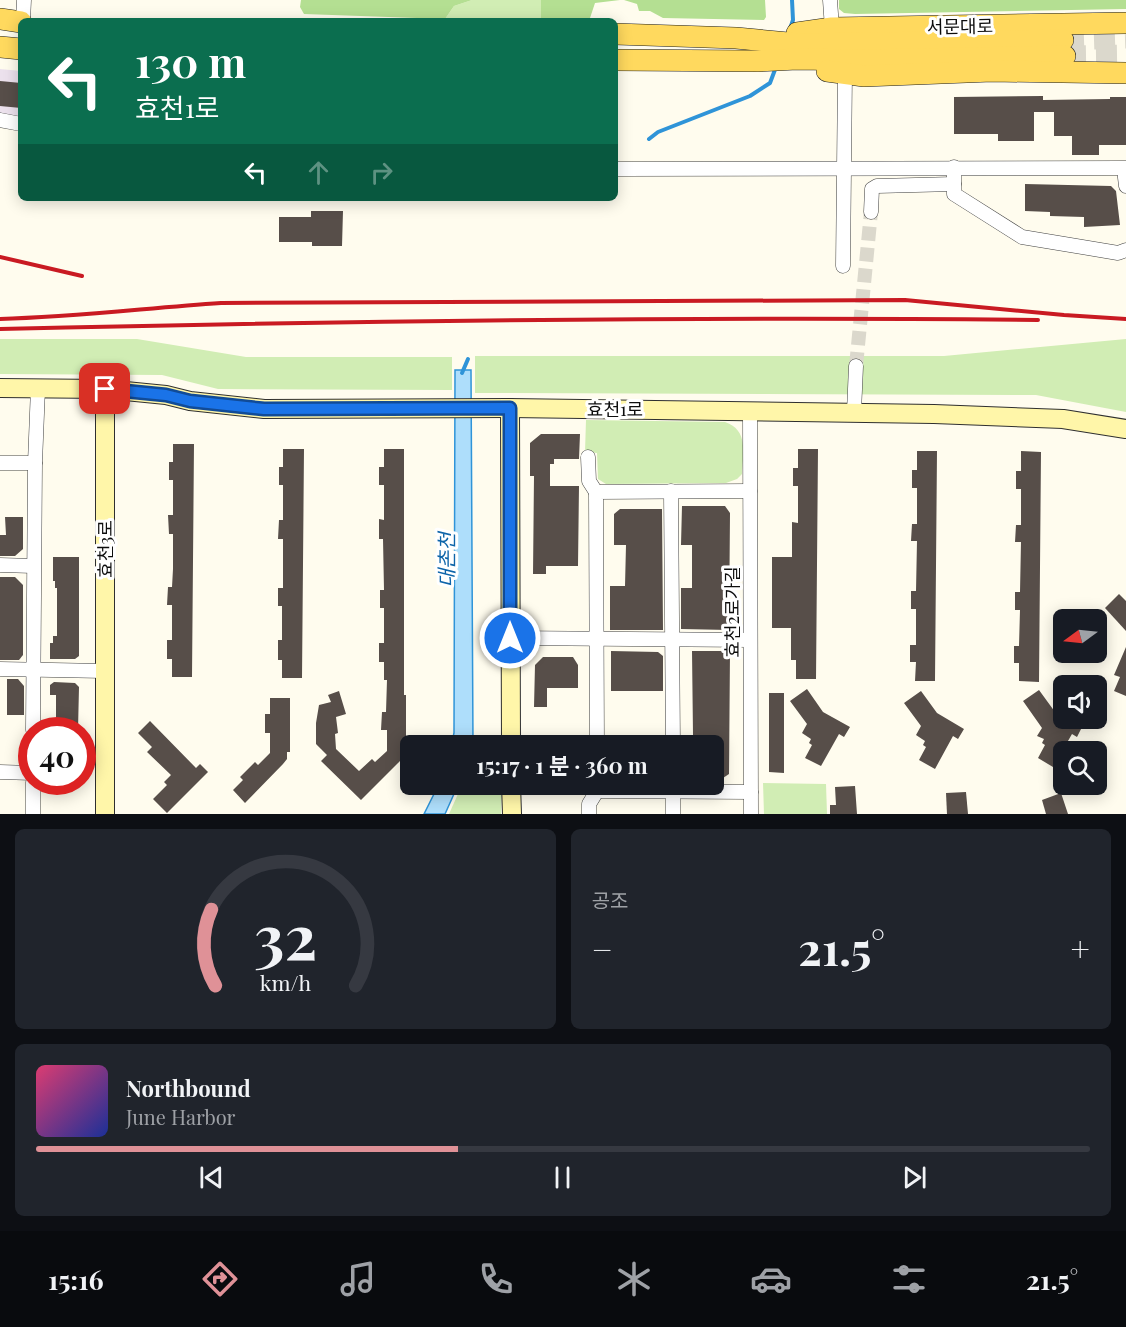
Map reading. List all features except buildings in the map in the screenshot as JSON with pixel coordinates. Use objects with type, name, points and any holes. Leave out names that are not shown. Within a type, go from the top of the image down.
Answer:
[{"type":"main road","points":[[0,19],[18,21]]},
{"type":"main road","name":"서문대로","points":[[797,51],[832,28],[1120,25]]},
{"type":"main road","points":[[618,34],[758,40],[797,51],[845,73],[864,76],[992,71],[1126,73]]},
{"type":"main road","name":"서문대로","points":[[797,51],[862,60],[1064,48]]},
{"type":"main road","points":[[618,60],[758,62],[797,51]]},
{"type":"main road","points":[[1100,72],[1126,65]]},
{"type":"street","points":[[22,18],[24,0]]},
{"type":"street","points":[[830,0],[832,28]]},
{"type":"street","points":[[843,267],[845,73]]},
{"type":"street","points":[[0,120],[18,123]]},
{"type":"street","points":[[954,167],[954,194],[1022,237],[1118,253],[1126,250]]},
{"type":"street","points":[[618,169],[844,170],[954,167],[1125,169],[1126,186]]},
{"type":"street","points":[[871,212],[872,189],[877,186],[954,184]]},
{"type":"street","points":[[854,412],[856,366]]},
{"type":"street","points":[[0,388],[105,389]]},
{"type":"street","points":[[33,717],[33,566],[38,388]]},
{"type":"street","name":"효천1로","points":[[105,389],[264,409],[510,408],[854,412],[1063,419],[1126,429]]},
{"type":"street","name":"효천3로","points":[[105,389],[105,814]]},
{"type":"street","points":[[510,408],[511,735]]},
{"type":"street","name":"효천2로가길","points":[[750,410],[751,814]]},
{"type":"street","points":[[588,457],[589,481],[596,492],[597,735]]},
{"type":"street","points":[[0,463],[35,463]]},
{"type":"street","points":[[671,491],[673,735]]},
{"type":"street","points":[[596,492],[750,492]]},
{"type":"street","points":[[0,565],[33,566]]},
{"type":"street","points":[[510,638],[750,640]]},
{"type":"street","points":[[0,669],[104,672]]},
{"type":"street","points":[[0,772],[18,773]]},
{"type":"street","points":[[724,791],[751,792]]},
{"type":"street","points":[[33,795],[33,814]]},
{"type":"street","points":[[511,795],[512,814]]},
{"type":"street","points":[[589,814],[589,804],[594,795]]},
{"type":"street","points":[[673,795],[673,814]]},
{"type":"shaded area","points":[[0,69],[18,71],[18,118],[0,115]]},
{"type":"green space","points":[[301,0],[472,0],[454,6],[446,18],[304,14],[300,7]]},
{"type":"green space","points":[[472,0],[541,0],[541,18],[446,18],[454,6]]},
{"type":"green space","points":[[541,0],[620,0],[595,3],[590,18],[541,18]]},
{"type":"green space","points":[[624,0],[765,0],[766,17],[764,20],[663,18],[650,11],[639,11],[637,4]]},
{"type":"green space","points":[[839,0],[1126,0],[1126,9],[855,14],[844,13],[839,9]]},
{"type":"green space","points":[[0,339],[137,339],[246,357],[452,357],[452,390],[218,389],[162,375],[0,374]]},
{"type":"green space","points":[[1126,339],[1126,412],[1036,395],[475,393],[475,356],[944,356]]},
{"type":"green space","points":[[586,420],[725,422],[738,431],[743,443],[742,474],[737,479],[726,483],[606,484],[598,479],[597,453],[585,452]]},
{"type":"green space","points":[[763,783],[826,784],[827,814],[764,814]]},
{"type":"green space","points":[[458,795],[502,795],[501,814],[449,814]]},
{"type":"water","points":[[455,370],[471,370],[473,735],[454,735]]},
{"type":"water","points":[[434,795],[454,795],[445,814],[424,814]]},
{"type":"waterway","points":[[790,29],[793,20],[792,0]]},
{"type":"waterway","points":[[649,139],[658,132],[750,96],[770,83],[776,67]]},
{"type":"waterway","points":[[462,373],[468,359]]},
{"type":"tunnel","points":[[1063,40],[1126,38]]},
{"type":"tunnel","points":[[1065,56],[1126,55]]},
{"type":"tunnel","points":[[856,366],[871,212]]},
{"type":"railway","points":[[0,257],[82,276]]},
{"type":"railway","points":[[0,319],[221,303],[905,300],[1126,319]]},
{"type":"railway","points":[[0,329],[519,320],[1038,320]]},
{"type":"route","points":[[105,389],[264,409],[510,408],[510,638]]},
{"type":"water label","name":"대촌천","points":[[445,560]]}]
